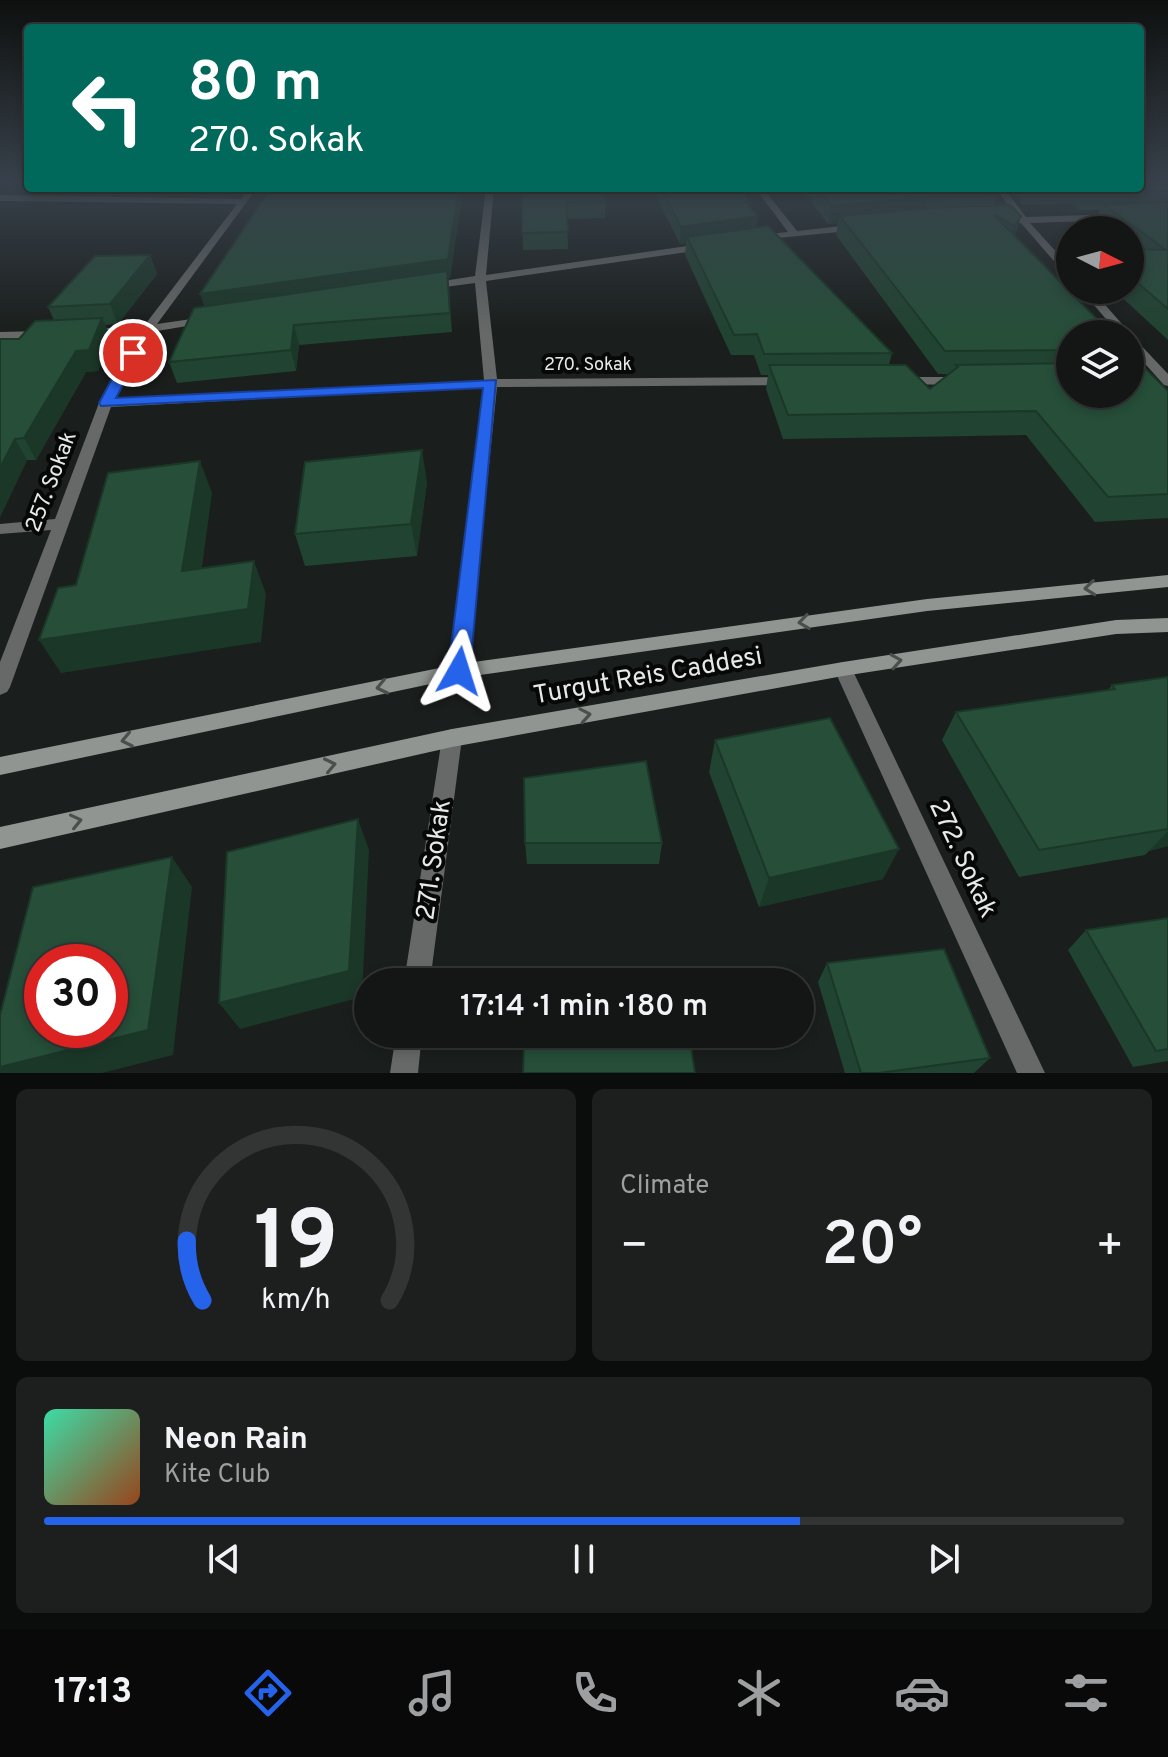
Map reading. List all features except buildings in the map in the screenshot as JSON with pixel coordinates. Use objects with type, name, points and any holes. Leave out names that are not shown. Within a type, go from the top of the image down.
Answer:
[{"type":"main road","name":"Turgut Reis Caddesi","points":[[0,766],[459,671],[927,605],[1168,581]]},
{"type":"main road","name":"Turgut Reis Caddesi","points":[[0,838],[452,738],[843,669],[1116,627],[1168,625]]},
{"type":"street","name":"257. Sokak","points":[[0,687],[106,403],[147,329],[218,231]]},
{"type":"street","points":[[459,671],[491,383],[480,278],[485,231]]},
{"type":"street","points":[[747,240],[817,231]]},
{"type":"street","points":[[1033,231],[1056,257]]},
{"type":"street","points":[[419,288],[716,245]]},
{"type":"street","points":[[1098,304],[1113,320]]},
{"type":"street","points":[[73,332],[147,329],[223,317]]},
{"type":"street","points":[[0,336],[59,333]]},
{"type":"street","points":[[1144,355],[1167,380]]},
{"type":"street","points":[[882,381],[976,380]]},
{"type":"street","points":[[1144,380],[1167,380]]},
{"type":"street","name":"270. Sokak","points":[[106,403],[491,383],[804,381]]},
{"type":"street","points":[[0,529],[59,524]]},
{"type":"street","name":"272. Sokak","points":[[843,669],[1031,1073]]},
{"type":"street","name":"271. Sokak","points":[[419,968],[452,738]]},
{"type":"street","points":[[404,1073],[407,1048]]},
{"type":"route","points":[[133,353],[106,403],[491,383],[459,671]]}]
